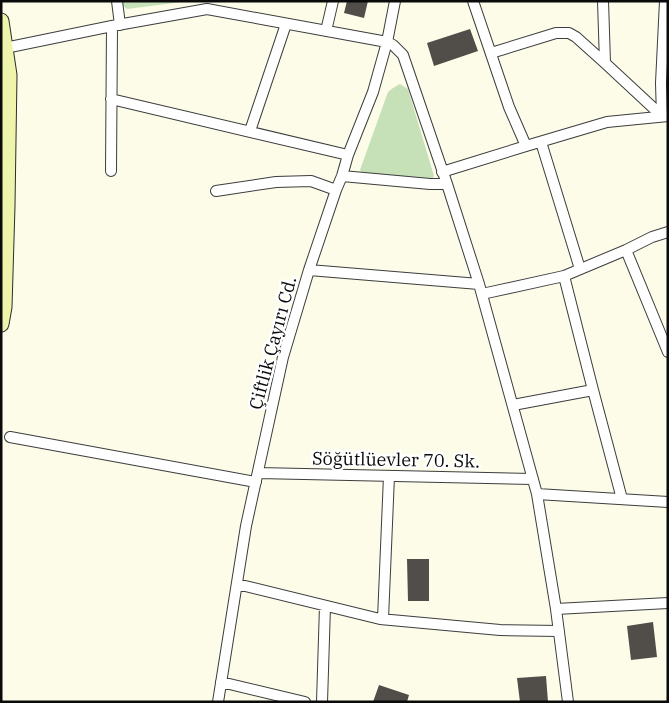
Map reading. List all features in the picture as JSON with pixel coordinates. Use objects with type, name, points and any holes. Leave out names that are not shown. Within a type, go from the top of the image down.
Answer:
[{"type":"street","points":[[111,171],[111,99],[116,1]]},
{"type":"street","points":[[326,31],[333,1]]},
{"type":"street","name":"Çiftlik Çayırı Cd.","points":[[218,702],[246,526],[283,357],[309,270],[336,190],[373,92],[387,42],[395,1]]},
{"type":"street","points":[[473,1],[509,107],[526,146]]},
{"type":"street","points":[[665,1],[661,83],[665,116]]},
{"type":"street","points":[[600,3],[605,63]]},
{"type":"street","points":[[5,48],[208,5],[286,24],[387,42],[403,54],[481,289],[537,494],[556,609],[568,702]]},
{"type":"street","points":[[1,21],[8,74],[7,206],[4,307],[1,324]]},
{"type":"street","points":[[250,132],[286,24]]},
{"type":"street","points":[[491,53],[565,32],[576,38],[665,116]]},
{"type":"street","points":[[111,99],[348,155]]},
{"type":"street","points":[[442,172],[607,122],[665,116]]},
{"type":"street","points":[[541,142],[580,269]]},
{"type":"street","points":[[342,176],[447,184]]},
{"type":"street","points":[[216,191],[276,182],[311,181],[336,190]]},
{"type":"street","points":[[309,270],[481,289],[564,276],[652,237],[668,232]]},
{"type":"street","points":[[626,250],[668,352]]},
{"type":"street","points":[[564,276],[622,499]]},
{"type":"street","points":[[513,406],[593,390]]},
{"type":"street","name":"Söğütlüevler 70. Sk.","points":[[10,437],[257,478],[389,476],[532,479]]},
{"type":"street","points":[[383,619],[389,476]]},
{"type":"street","points":[[537,494],[668,502]]},
{"type":"street","points":[[237,584],[383,619],[500,630],[559,631]]},
{"type":"street","points":[[556,609],[668,604]]},
{"type":"street","points":[[322,702],[325,606]]},
{"type":"street","points":[[221,682],[305,702]]},
{"type":"green space","points":[[119,1],[190,1],[127,9]]},
{"type":"green space","points":[[400,84],[408,89],[434,176],[430,182],[365,176],[360,170],[388,92]]},
{"type":"building","points":[[347,1],[368,1],[364,18],[344,13]]},
{"type":"building","points":[[470,29],[478,51],[434,66],[427,43]]},
{"type":"building","points":[[407,559],[429,559],[429,601],[408,601]]},
{"type":"building","points":[[653,622],[657,657],[631,660],[627,626]]},
{"type":"building","points":[[546,676],[548,702],[520,702],[517,678]]},
{"type":"building","points":[[379,685],[409,695],[407,702],[373,702]]}]
